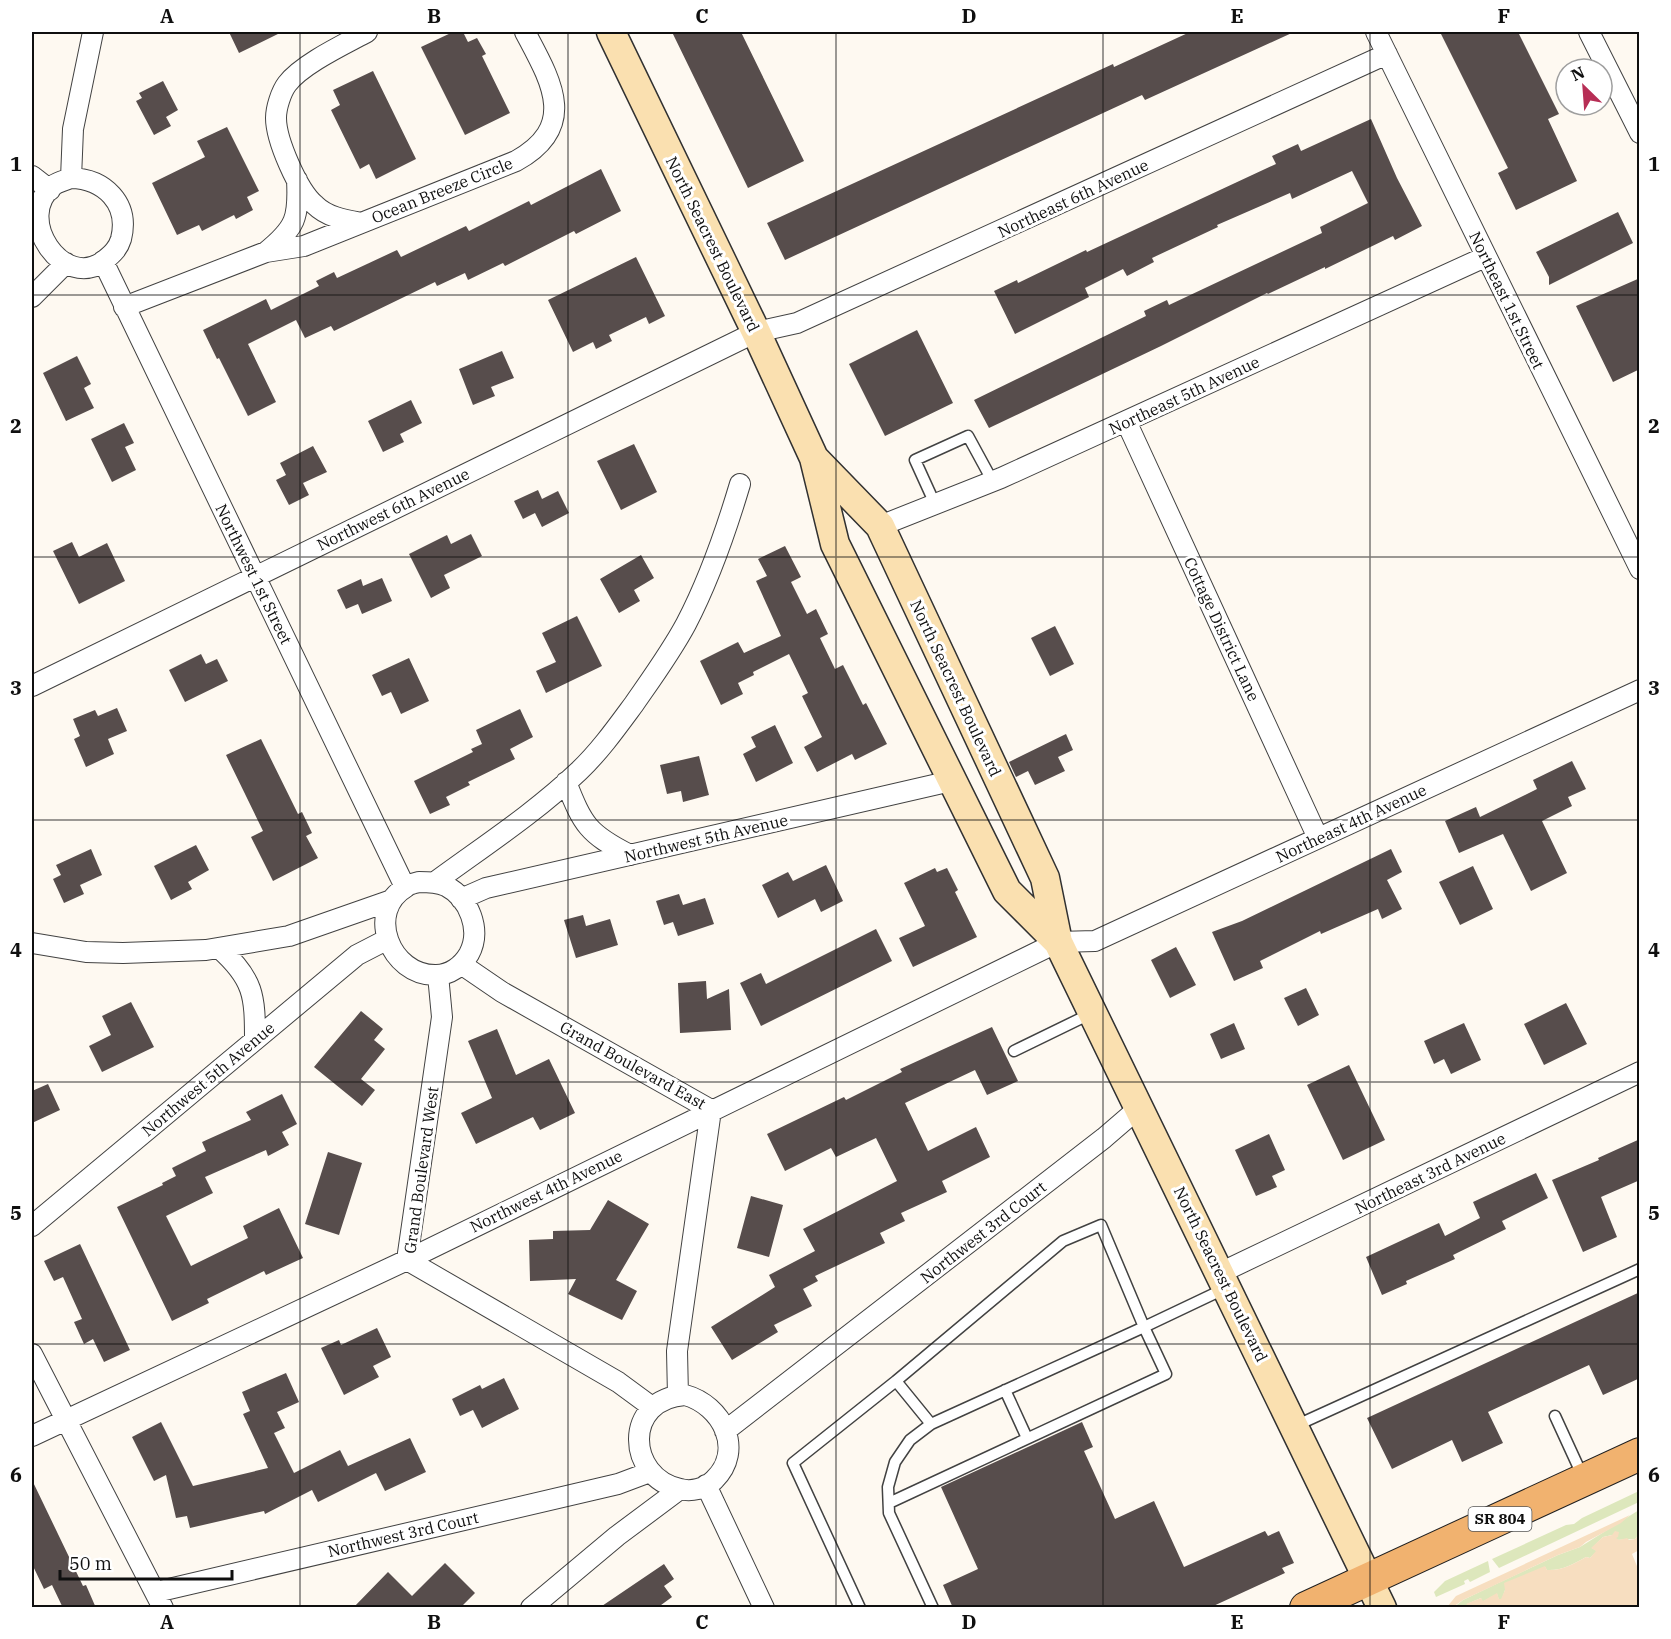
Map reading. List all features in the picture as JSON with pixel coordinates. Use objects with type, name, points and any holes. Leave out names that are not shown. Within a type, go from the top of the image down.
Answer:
[{"type":"main road","name":"SR 804","points":[[1306,1608],[1640,1454]]},
{"type":"street","points":[[71,178],[73,129],[93,32]]},
{"type":"street","name":"Ocean Breeze Circle","points":[[361,223],[341,219],[313,204],[289,165],[280,141],[276,118],[280,96],[286,84],[300,70],[368,32]]},
{"type":"street","name":"Ocean Breeze Circle","points":[[124,307],[266,252],[304,246],[516,161],[530,153],[544,139],[552,126],[556,109],[547,74],[525,32]]},
{"type":"street","name":"North Seacrest Boulevard","points":[[611,32],[756,332],[814,458],[835,544],[951,781],[1007,891],[1058,942]]},
{"type":"street","name":"Northeast 1st Street","points":[[1376,32],[1640,569]]},
{"type":"street","points":[[1589,32],[1640,133]]},
{"type":"street","name":"Northeast 6th Avenue","points":[[756,332],[797,324],[1387,54]]},
{"type":"street","points":[[32,176],[50,190]]},
{"type":"street","points":[[71,178],[86,178],[100,184],[115,199],[121,212],[123,230],[115,252],[100,264],[85,268],[66,263],[38,246],[39,217],[44,198],[54,185],[71,178]]},
{"type":"street","name":"Ocean Breeze Circle","points":[[266,252],[286,234],[296,219],[297,178]]},
{"type":"street","name":"Northeast 5th Avenue","points":[[880,526],[993,482],[1485,256]]},
{"type":"street","name":"Northwest 1st Street","points":[[103,261],[255,576],[399,893]]},
{"type":"street","points":[[32,297],[66,263]]},
{"type":"street","name":"Northwest 6th Avenue","points":[[32,686],[756,332]]},
{"type":"street","name":"Cottage District Lane","points":[[1126,421],[1318,838]]},
{"type":"street","name":"North Seacrest Boulevard","points":[[814,458],[880,526],[1045,878],[1058,942],[1382,1608]]},
{"type":"street","points":[[435,882],[519,822],[566,782],[610,737],[664,662],[680,633],[705,583],[740,484]]},
{"type":"street","name":"Northeast 4th Avenue","points":[[1058,942],[1095,941],[1640,690]]},
{"type":"street","name":"Northwest 5th Avenue","points":[[461,899],[486,888],[951,781]]},
{"type":"street","points":[[566,782],[577,810],[590,830],[607,843],[630,855]]},
{"type":"street","points":[[32,943],[86,952],[206,950],[289,936],[399,893],[419,882],[435,882],[447,887],[461,899],[471,915],[474,936],[469,954],[461,964],[443,975],[426,975],[415,972],[402,963],[393,952],[386,932],[386,913],[399,893]]},
{"type":"street","name":"Northwest 5th Avenue","points":[[32,1226],[357,955],[388,939]]},
{"type":"street","name":"Northwest 4th Avenue","points":[[32,1436],[407,1260],[1058,942]]},
{"type":"street","points":[[219,948],[238,964],[250,987],[255,1010],[255,1040]]},
{"type":"street","name":"Grand Boulevard East","points":[[461,964],[502,992],[711,1110],[677,1351],[678,1396]]},
{"type":"street","name":"Grand Boulevard West","points":[[438,975],[442,1017],[407,1260],[618,1382],[652,1407]]},
{"type":"street","name":"Northeast 3rd Avenue","points":[[1223,1280],[1640,1072]]},
{"type":"street","name":"Northwest 3rd Court","points":[[725,1431],[1104,1138],[1140,1107]]},
{"type":"street","points":[[32,1354],[159,1600]]},
{"type":"street","points":[[678,1396],[694,1398],[705,1404],[716,1413],[725,1431],[728,1450],[722,1470],[712,1481],[699,1489],[686,1491],[669,1487],[650,1472],[640,1454],[639,1435],[645,1416],[656,1403],[678,1396]]},
{"type":"street","name":"Northwest 3rd Court","points":[[159,1600],[618,1484],[650,1472]]},
{"type":"street","points":[[706,1485],[764,1608]]},
{"type":"street","points":[[531,1608],[616,1536],[680,1490]]},
{"type":"lane","points":[[935,504],[915,460],[968,436],[993,482]]},
{"type":"lane","points":[[1014,1052],[1093,1013]]},
{"type":"lane","points":[[860,1608],[793,1463],[896,1381],[1063,1241],[1101,1225],[1166,1374],[889,1503]]},
{"type":"lane","points":[[1294,1426],[1640,1269]]},
{"type":"lane","points":[[933,1608],[889,1513],[888,1487],[895,1462],[910,1440],[931,1424],[1144,1327],[1223,1280]]},
{"type":"lane","points":[[896,1381],[931,1424]]},
{"type":"lane","points":[[1005,1390],[1027,1438]]},
{"type":"lane","points":[[1555,1416],[1584,1480]]},
{"type":"green space","points":[[1639,1491],[1639,1502],[1499,1568],[1492,1559],[1566,1525],[1574,1524]]},
{"type":"green space","points":[[1639,1510],[1639,1534],[1635,1539],[1616,1540],[1612,1535],[1603,1537],[1592,1548],[1597,1551],[1590,1558],[1586,1557],[1557,1569],[1547,1570],[1545,1567],[1505,1590],[1502,1599],[1499,1600],[1497,1594],[1482,1602],[1481,1598],[1467,1604],[1471,1607],[1453,1608],[1463,1600],[1492,1586],[1580,1547]]},
{"type":"green space","points":[[1488,1561],[1490,1572],[1470,1582],[1468,1579],[1464,1581],[1465,1584],[1436,1597],[1434,1592],[1445,1581]]},
{"type":"sand","points":[[1630,1515],[1621,1523],[1580,1547],[1558,1555],[1463,1600],[1453,1607],[1447,1607],[1456,1596]]},
{"type":"sand","points":[[1615,1531],[1619,1532],[1616,1538],[1619,1540],[1635,1539],[1639,1534],[1639,1550],[1632,1554],[1639,1571],[1639,1607],[1471,1608],[1466,1604],[1481,1598],[1483,1601],[1497,1593],[1501,1599],[1505,1590],[1504,1583],[1545,1566],[1547,1570],[1557,1569],[1586,1557],[1590,1558],[1596,1551],[1591,1548],[1603,1537],[1612,1535]]},
{"type":"building","points":[[229,32],[282,32],[239,53]]},
{"type":"building","points":[[453,32],[463,32],[468,42],[477,38],[486,54],[482,56],[510,113],[465,135],[421,47]]},
{"type":"building","points":[[672,32],[741,32],[804,161],[748,188]]},
{"type":"building","points":[[1190,32],[1294,32],[1145,100],[1142,95],[785,260],[767,223],[1113,64],[1114,67]]},
{"type":"building","points":[[1440,32],[1518,32],[1554,104],[1554,116],[1548,119],[1577,181],[1516,210],[1498,173],[1508,168]]},
{"type":"building","points":[[373,71],[416,159],[376,179],[369,164],[360,169],[331,110],[340,105],[333,90]]},
{"type":"building","points":[[163,81],[178,110],[166,117],[171,126],[154,135],[136,101],[142,98],[139,93]]},
{"type":"building","points":[[1371,119],[1397,178],[1422,226],[1395,240],[1393,236],[1325,269],[1325,267],[1267,293],[989,428],[974,400],[1146,316],[1144,311],[1167,300],[1169,305],[1322,233],[1320,227],[1368,203],[1352,171],[1292,199],[1290,193],[1217,225],[1218,227],[1152,258],[1154,262],[1127,276],[1123,269],[1085,288],[1089,297],[1015,334],[994,291],[1017,280],[1018,283],[1086,250],[1087,252],[1276,164],[1272,156],[1298,144],[1301,151]]},
{"type":"building","points":[[227,127],[259,191],[247,197],[253,210],[236,219],[234,215],[202,231],[199,225],[177,235],[152,183],[205,157],[197,141]]},
{"type":"building","points":[[601,169],[621,211],[576,234],[574,231],[505,266],[503,263],[468,280],[465,273],[437,286],[435,282],[334,331],[331,326],[305,338],[296,320],[248,344],[276,402],[248,416],[203,330],[266,299],[271,310],[319,286],[316,281],[334,272],[337,278],[397,250],[401,257],[466,226],[469,231],[529,201],[531,205]]},
{"type":"building","points":[[1618,212],[1633,243],[1549,285],[1549,277],[1536,252]]},
{"type":"building","points":[[636,257],[665,316],[649,324],[646,317],[609,335],[612,341],[596,349],[593,342],[573,352],[548,300]]},
{"type":"building","points":[[1640,278],[1640,369],[1613,382],[1576,306]]},
{"type":"building","points":[[917,330],[953,403],[885,436],[849,364]]},
{"type":"building","points":[[502,351],[514,378],[491,387],[495,396],[473,405],[459,369]]},
{"type":"building","points":[[77,356],[91,384],[84,388],[94,408],[66,421],[43,373]]},
{"type":"building","points":[[411,400],[422,423],[400,434],[404,442],[383,452],[368,421]]},
{"type":"building","points":[[124,423],[134,443],[125,447],[136,470],[112,482],[91,439]]},
{"type":"building","points":[[634,444],[657,492],[621,510],[597,461]]},
{"type":"building","points":[[313,446],[327,472],[303,483],[309,495],[289,505],[276,480],[286,475],[280,463]]},
{"type":"building","points":[[538,490],[542,499],[558,491],[569,513],[542,527],[535,513],[523,519],[514,501]]},
{"type":"building","points":[[471,534],[482,556],[444,575],[450,588],[431,598],[409,554],[447,535],[451,544]]},
{"type":"building","points":[[72,542],[79,557],[107,543],[125,581],[79,604],[53,551]]},
{"type":"building","points":[[785,546],[801,577],[791,582],[807,614],[816,609],[828,634],[820,638],[835,669],[843,665],[863,705],[866,703],[887,744],[855,760],[852,754],[817,772],[804,747],[822,737],[802,696],[808,693],[789,654],[753,672],[754,675],[738,683],[743,694],[721,705],[700,661],[738,642],[744,653],[781,636],[756,581],[767,576],[758,559]]},
{"type":"building","points":[[641,555],[654,578],[634,590],[640,601],[619,613],[600,579]]},
{"type":"building","points":[[382,578],[392,601],[362,614],[358,604],[346,609],[337,590],[361,579],[363,586]]},
{"type":"building","points":[[577,616],[602,666],[546,693],[536,671],[556,662],[542,633]]},
{"type":"building","points":[[1055,626],[1074,664],[1050,676],[1031,638]]},
{"type":"building","points":[[201,654],[206,664],[217,659],[228,681],[185,702],[169,670]]},
{"type":"building","points":[[409,658],[429,701],[401,714],[391,692],[382,696],[372,675]]},
{"type":"building","points":[[117,708],[127,731],[108,739],[114,754],[86,767],[74,739],[80,736],[73,719],[95,710],[98,716]]},
{"type":"building","points":[[520,709],[533,737],[510,749],[515,759],[468,782],[470,785],[446,797],[450,805],[430,814],[414,781],[473,752],[471,749],[482,744],[476,730]]},
{"type":"building","points":[[775,725],[793,763],[756,782],[743,754],[756,747],[751,737]]},
{"type":"building","points":[[1066,734],[1073,750],[1058,757],[1065,771],[1035,785],[1028,771],[1016,777],[1009,762]]},
{"type":"building","points":[[261,739],[298,814],[302,812],[312,833],[306,836],[318,858],[273,881],[251,837],[263,831],[226,755]]},
{"type":"building","points":[[699,756],[709,795],[683,802],[681,791],[667,794],[660,765]]},
{"type":"building","points":[[1572,761],[1586,789],[1568,797],[1572,806],[1542,821],[1567,873],[1531,891],[1503,834],[1459,853],[1445,821],[1476,807],[1480,817],[1537,789],[1533,780]]},
{"type":"building","points":[[196,845],[209,870],[188,882],[192,889],[171,900],[154,866]]},
{"type":"building","points":[[91,849],[102,875],[80,885],[84,894],[64,903],[53,879],[61,875],[56,865]]},
{"type":"building","points":[[1391,849],[1402,872],[1387,880],[1402,909],[1382,919],[1378,909],[1321,934],[1320,931],[1260,961],[1263,968],[1234,981],[1212,932],[1242,921]]},
{"type":"building","points":[[826,865],[843,901],[821,912],[815,899],[778,918],[762,885],[788,872],[793,881]]},
{"type":"building","points":[[1473,866],[1493,909],[1460,925],[1439,882]]},
{"type":"building","points":[[935,868],[937,872],[947,868],[958,890],[955,892],[977,937],[913,967],[899,938],[925,926],[904,883]]},
{"type":"building","points":[[679,894],[683,905],[705,898],[714,924],[678,936],[673,922],[664,925],[656,901]]},
{"type":"building","points":[[583,915],[586,926],[610,919],[618,945],[576,958],[564,920]]},
{"type":"building","points":[[876,929],[892,961],[761,1026],[740,983],[761,973],[766,984]]},
{"type":"building","points":[[1176,947],[1196,985],[1170,998],[1151,960]]},
{"type":"building","points":[[706,981],[707,999],[729,989],[731,1030],[680,1033],[678,983]]},
{"type":"building","points":[[1306,988],[1319,1015],[1298,1026],[1284,998]]},
{"type":"building","points":[[131,1002],[154,1047],[102,1072],[89,1046],[111,1035],[102,1016]]},
{"type":"building","points":[[1566,1003],[1587,1044],[1544,1065],[1524,1024]]},
{"type":"building","points":[[361,1011],[383,1029],[374,1040],[385,1049],[361,1079],[375,1090],[362,1106],[314,1067]]},
{"type":"building","points":[[1234,1023],[1245,1049],[1221,1059],[1210,1034]]},
{"type":"building","points":[[1464,1023],[1481,1060],[1451,1074],[1444,1059],[1434,1064],[1424,1041]]},
{"type":"building","points":[[992,1027],[1018,1081],[987,1095],[975,1070],[905,1103],[928,1151],[976,1127],[990,1157],[942,1181],[947,1192],[901,1213],[905,1221],[880,1233],[885,1243],[815,1276],[818,1281],[803,1289],[812,1306],[774,1325],[778,1332],[732,1360],[711,1327],[775,1287],[769,1275],[815,1251],[803,1229],[897,1181],[876,1138],[836,1157],[831,1148],[785,1171],[767,1134],[844,1097],[846,1100],[902,1072],[900,1069]]},
{"type":"building","points":[[497,1029],[516,1075],[549,1059],[575,1113],[540,1130],[533,1117],[476,1144],[461,1113],[492,1098],[468,1041]]},
{"type":"building","points":[[1349,1065],[1385,1140],[1343,1160],[1307,1085]]},
{"type":"building","points":[[48,1084],[60,1110],[32,1123],[32,1091]]},
{"type":"building","points":[[282,1094],[297,1124],[282,1132],[289,1145],[268,1156],[266,1150],[205,1177],[213,1193],[166,1216],[191,1266],[248,1238],[243,1226],[279,1208],[303,1258],[266,1275],[264,1271],[207,1299],[209,1303],[172,1321],[117,1207],[163,1185],[162,1183],[176,1176],[172,1168],[206,1151],[202,1142],[251,1120],[246,1112]]},
{"type":"building","points":[[1269,1134],[1285,1170],[1272,1176],[1277,1187],[1256,1196],[1235,1150]]},
{"type":"building","points":[[1640,1139],[1640,1180],[1601,1197],[1617,1237],[1583,1252],[1552,1180]]},
{"type":"building","points":[[328,1152],[362,1163],[339,1235],[305,1224]]},
{"type":"building","points":[[1536,1173],[1548,1198],[1502,1221],[1506,1229],[1453,1255],[1455,1259],[1406,1281],[1407,1284],[1382,1295],[1366,1257],[1439,1223],[1445,1236],[1480,1218],[1473,1202]]},
{"type":"building","points":[[751,1196],[783,1205],[769,1257],[737,1248]]},
{"type":"building","points":[[608,1200],[649,1224],[616,1280],[637,1291],[622,1320],[568,1294],[576,1279],[530,1281],[529,1240],[553,1239],[553,1231],[590,1230]]},
{"type":"building","points":[[80,1244],[130,1350],[104,1362],[93,1339],[84,1344],[74,1322],[82,1319],[63,1277],[54,1281],[44,1261]]},
{"type":"building","points":[[1640,1292],[1640,1378],[1603,1395],[1589,1365],[1488,1412],[1503,1443],[1462,1462],[1452,1440],[1392,1469],[1367,1418]]},
{"type":"building","points":[[377,1328],[391,1357],[373,1366],[379,1377],[344,1395],[321,1348],[339,1340],[341,1345]]},
{"type":"building","points":[[286,1373],[299,1402],[277,1412],[285,1428],[274,1433],[294,1473],[340,1450],[348,1466],[410,1438],[426,1472],[385,1491],[376,1473],[318,1502],[312,1490],[265,1514],[264,1511],[190,1528],[187,1516],[176,1518],[166,1475],[154,1481],[132,1437],[161,1422],[193,1486],[268,1468],[243,1414],[250,1411],[242,1392]]},
{"type":"building","points":[[504,1378],[519,1409],[482,1428],[473,1410],[460,1416],[452,1399],[480,1385],[482,1389]]},
{"type":"building","points":[[1082,1422],[1093,1447],[1084,1451],[1115,1519],[1154,1501],[1184,1567],[1265,1531],[1268,1536],[1279,1531],[1294,1563],[1282,1568],[1285,1573],[1209,1608],[953,1608],[943,1585],[978,1569],[941,1487]]},
{"type":"building","points":[[32,1480],[96,1608],[63,1608],[52,1585],[44,1589],[32,1564]]},
{"type":"building","points":[[445,1563],[475,1593],[460,1608],[353,1608],[388,1572],[412,1596]]},
{"type":"building","points":[[664,1564],[674,1579],[664,1586],[672,1597],[657,1608],[599,1608]]}]
